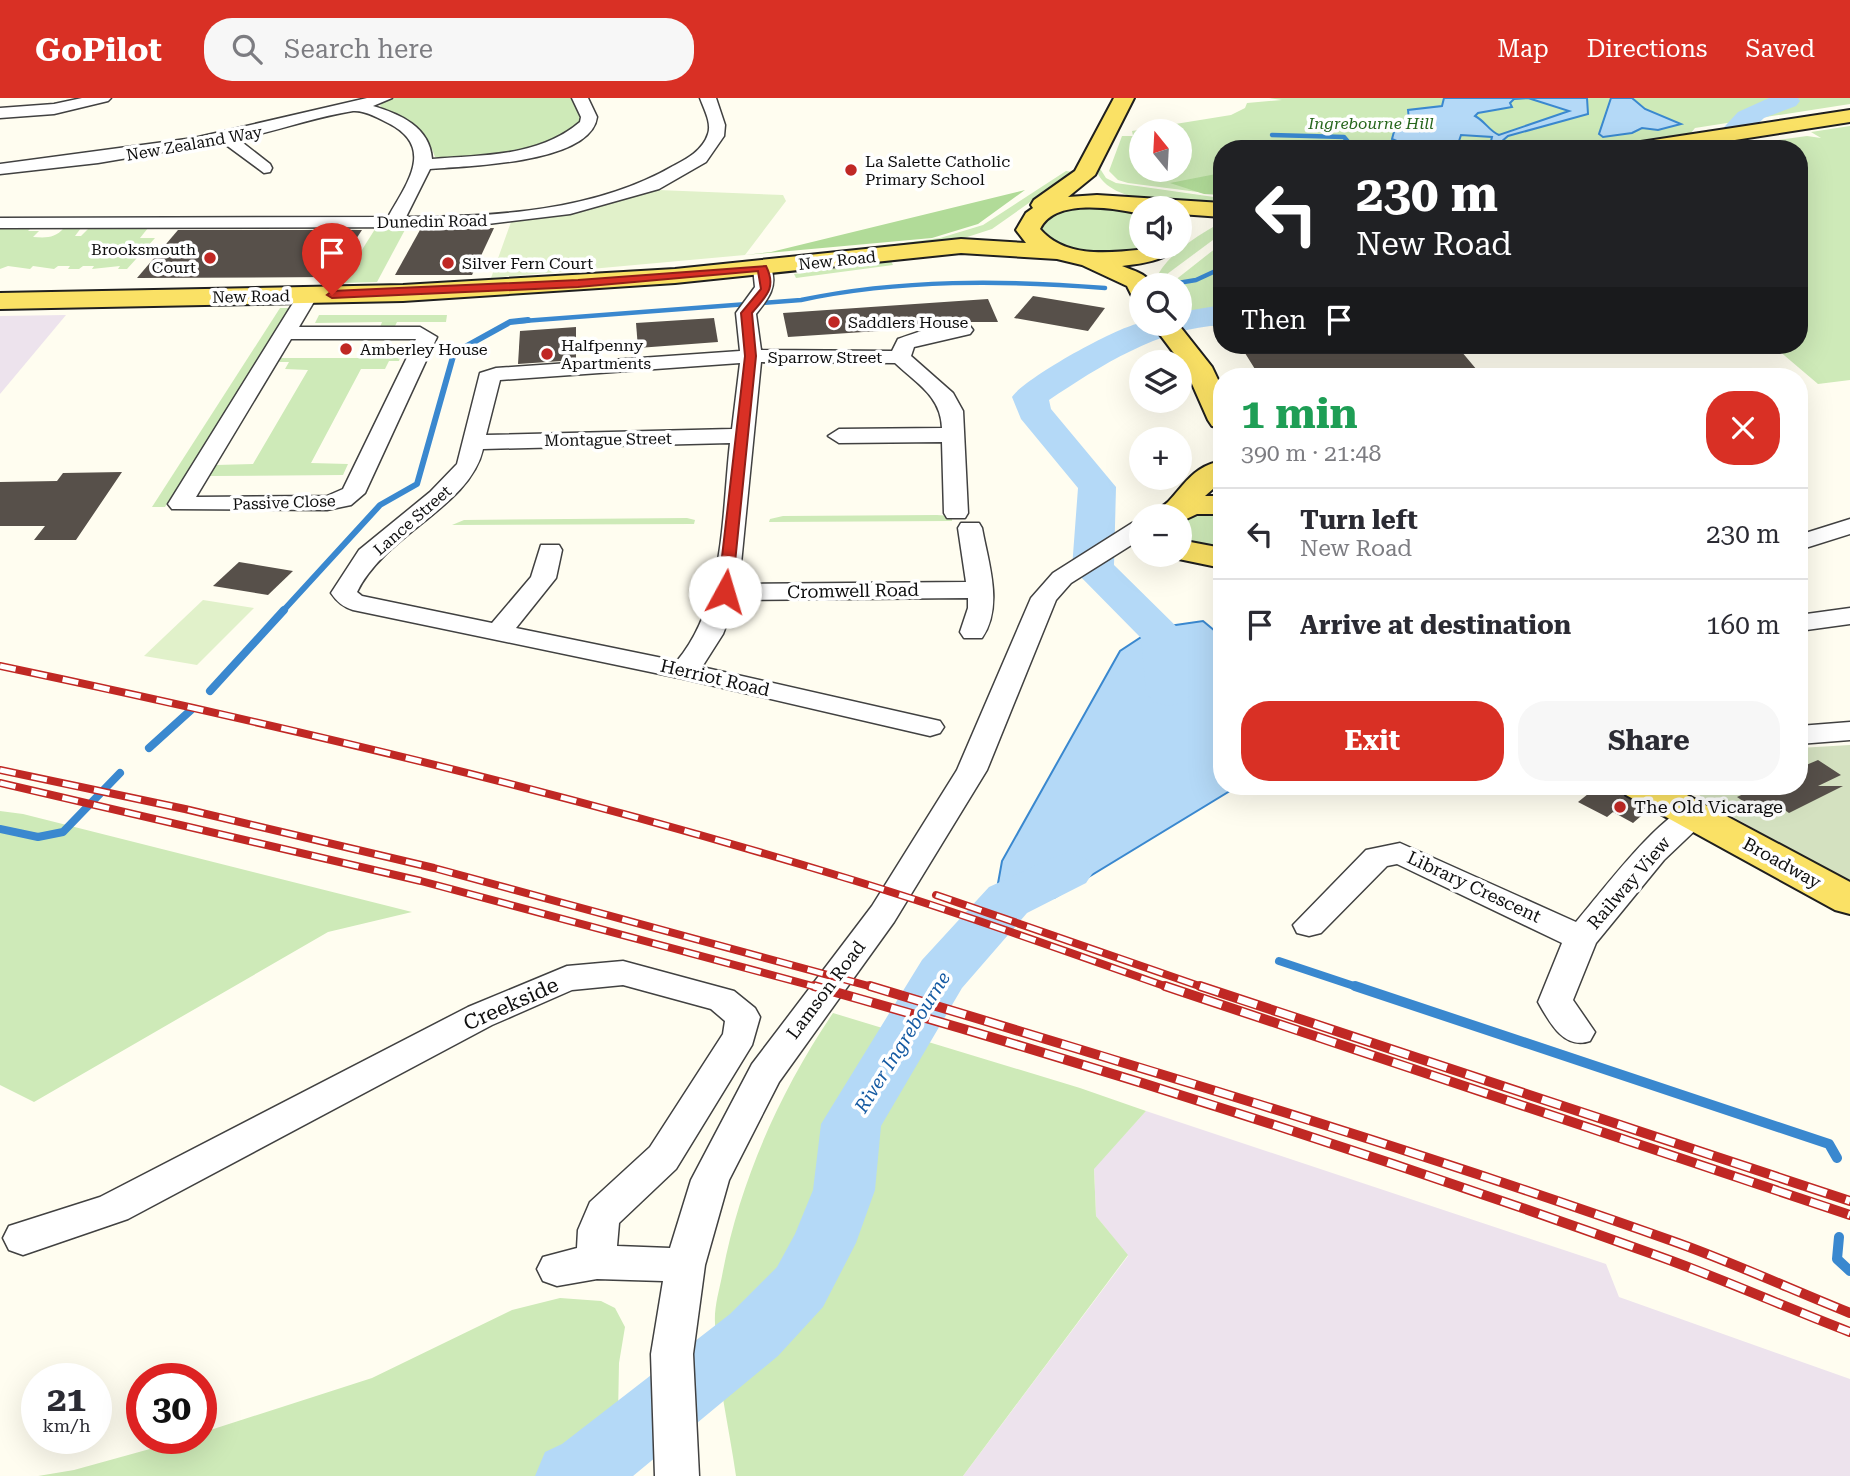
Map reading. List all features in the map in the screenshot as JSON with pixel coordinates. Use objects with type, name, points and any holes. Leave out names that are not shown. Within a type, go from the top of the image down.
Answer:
[{"type":"main road","points":[[1124,98],[1084,175],[1046,199],[1028,230],[1032,238],[1066,254],[1106,265],[1129,280]]},
{"type":"main road","points":[[1691,140],[1850,116]]},
{"type":"main road","points":[[1084,175],[1101,191],[1129,203]]},
{"type":"main road","name":"New Road","points":[[0,300],[307,295],[764,279],[961,246],[1081,202],[1129,206]]},
{"type":"main road","points":[[1192,209],[1213,210]]},
{"type":"main road","points":[[1192,231],[1213,217]]},
{"type":"main road","name":"New Road","points":[[961,246],[1066,254]]},
{"type":"main road","points":[[1066,254],[1129,257]]},
{"type":"main road","points":[[1152,273],[1163,259]]},
{"type":"main road","points":[[1175,336],[1198,367],[1213,400]]},
{"type":"main road","points":[[1180,504],[1203,479],[1213,474]]},
{"type":"main road","points":[[1192,509],[1213,506]]},
{"type":"main road","name":"Broadway","points":[[1660,795],[1850,900]]},
{"type":"street","points":[[0,113],[54,109],[103,98]]},
{"type":"street","points":[[339,98],[382,114],[412,130],[421,140],[425,164],[394,222]]},
{"type":"street","name":"New Zealand Way","points":[[0,169],[103,159],[227,138],[384,98]]},
{"type":"street","points":[[425,164],[495,159],[551,147],[572,137],[588,124],[589,117],[580,98]]},
{"type":"street","name":"Dunedin Road","points":[[0,223],[394,222],[520,217],[602,202],[653,185],[687,167],[711,147],[717,125],[708,98]]},
{"type":"street","points":[[227,138],[264,168]]},
{"type":"street","points":[[684,671],[702,650],[718,621],[725,592],[751,356],[747,312],[764,279]]},
{"type":"street","name":"Passive Close","points":[[285,333],[420,333],[427,337],[353,493],[327,503],[180,504],[307,295]]},
{"type":"street","name":"Sparrow Street","points":[[900,357],[905,343],[929,335],[963,330]]},
{"type":"street","name":"Sparrow Street","points":[[751,356],[900,357],[945,398],[952,411],[963,520],[980,590]]},
{"type":"street","name":"Lance Street","points":[[499,632],[353,602],[344,593],[349,579],[392,533],[460,477],[468,465],[488,378],[496,374],[751,356]]},
{"type":"street","points":[[839,436],[953,435]]},
{"type":"street","name":"Montague Street","points":[[474,442],[742,436]]},
{"type":"street","points":[[1808,540],[1850,526]]},
{"type":"street","name":"Lamson Road","points":[[677,1476],[672,1354],[685,1265],[710,1180],[765,1074],[918,862],[986,740],[1037,608],[1062,578],[1129,536]]},
{"type":"street","points":[[499,632],[543,578],[550,550]]},
{"type":"street","points":[[1101,554],[1129,551]]},
{"type":"street","points":[[972,632],[981,608],[980,590]]},
{"type":"street","name":"Cromwell Road","points":[[725,592],[980,590]]},
{"type":"street","points":[[1808,622],[1850,616]]},
{"type":"street","name":"Herriot Road","points":[[499,632],[930,727]]},
{"type":"street","points":[[1808,734],[1850,731]]},
{"type":"street","name":"Railway View","points":[[1578,1032],[1555,1002],[1581,938],[1653,853],[1694,814]]},
{"type":"street","name":"Library Crescent","points":[[1309,926],[1377,857],[1400,853],[1581,938]]},
{"type":"street","name":"Creekside","points":[[23,1238],[114,1208],[480,1016],[567,978],[623,973],[722,999],[743,1017],[740,1036],[663,1158],[604,1213],[597,1233],[597,1262]]},
{"type":"street","points":[[557,1269],[597,1262],[685,1265]]},
{"type":"shaded area","points":[[66,315],[0,394],[0,316]]},
{"type":"shaded area","points":[[1146,1111],[1606,1264],[1619,1297],[1850,1379],[1850,1476],[963,1476],[1128,1256],[1096,1216],[1094,1168]]},
{"type":"green space","points":[[392,98],[574,98],[581,119],[571,132],[538,148],[496,156],[440,159],[435,157],[431,146],[419,132],[380,106],[383,101]]},
{"type":"green space","name":"Ingrebourne Hill","points":[[1269,98],[1850,98],[1850,104],[1695,128],[1685,140],[1213,140],[1213,194],[1128,183],[1118,180],[1109,171],[1122,136],[1129,136],[1129,182],[1192,182],[1192,121],[1231,115],[1245,108],[1247,103],[1282,100]]},
{"type":"green space","points":[[1850,126],[1850,380],[1818,384],[1808,376],[1808,368],[1799,368],[1783,354],[1808,354],[1808,140],[1779,140],[1807,136],[1821,138],[1811,132]]},
{"type":"green space","points":[[1099,167],[1106,178],[1116,183],[1213,197],[1213,204],[1192,203],[1192,196],[1133,196],[1107,185],[1098,174]]},
{"type":"green space","points":[[1066,171],[1073,172],[992,229],[958,240],[899,248],[896,244],[940,238],[983,225]]},
{"type":"green space","points":[[1213,175],[1213,195],[1170,183],[1192,182],[1192,179]]},
{"type":"green space","points":[[658,190],[783,195],[786,201],[745,255],[491,278],[511,222],[578,213]]},
{"type":"green space","points":[[1025,190],[978,224],[932,238],[745,255],[771,252]]},
{"type":"green space","points":[[1096,206],[1129,210],[1129,252],[1091,254],[1057,245],[1040,230],[1046,218],[1067,209]]},
{"type":"green space","points":[[377,226],[407,226],[377,282],[341,283]]},
{"type":"green space","points":[[1213,227],[1213,240],[1192,256],[1192,240]]},
{"type":"green space","points":[[0,228],[31,228],[28,231],[39,231],[33,237],[42,237],[54,236],[64,228],[81,228],[75,236],[81,236],[88,229],[148,228],[140,238],[155,238],[127,269],[118,269],[120,266],[92,269],[94,266],[83,266],[79,269],[68,269],[70,266],[58,266],[54,269],[33,266],[30,269],[8,266],[0,269]]},
{"type":"green space","points":[[1213,250],[1213,326],[1207,326],[1193,312],[1192,273],[1184,273]]},
{"type":"green space","points":[[1170,259],[1187,259],[1168,273],[1159,273]]},
{"type":"green space","points":[[891,261],[893,265],[796,278],[794,274]]},
{"type":"green space","points":[[280,308],[291,308],[165,507],[152,507]]},
{"type":"green space","points":[[319,315],[447,315],[446,322],[397,322],[394,328],[379,330],[382,322],[315,323]]},
{"type":"green space","points":[[281,358],[400,358],[399,361],[389,361],[385,369],[361,369],[311,463],[348,464],[343,475],[209,476],[216,465],[253,464],[308,370],[285,369],[289,362],[279,362]]},
{"type":"green space","points":[[1192,513],[1213,513],[1213,547],[1192,543]]},
{"type":"green space","points":[[783,516],[952,516],[952,521],[769,522],[770,519]]},
{"type":"green space","points":[[464,520],[695,520],[694,524],[452,525]]},
{"type":"green space","points":[[203,600],[254,608],[197,665],[144,656]]},
{"type":"green space","points":[[1850,745],[1850,883],[1705,801],[1699,795],[1808,795],[1808,747]]},
{"type":"green space","points":[[0,811],[23,814],[412,912],[328,932],[34,1102],[0,1085]]},
{"type":"green space","points":[[833,1013],[1080,1088],[1146,1111],[1094,1169],[1096,1216],[1128,1255],[963,1476],[736,1476],[723,1400],[715,1317],[729,1241],[751,1172],[779,1106]]},
{"type":"green space","points":[[560,1298],[601,1301],[615,1308],[625,1327],[619,1363],[618,1416],[626,1476],[38,1476],[74,1470],[132,1454],[217,1454],[217,1428],[372,1378],[512,1310]]},
{"type":"water","points":[[1444,98],[1528,98],[1587,98],[1588,114],[1508,136],[1503,140],[1461,135],[1459,140],[1392,139],[1395,128],[1409,120],[1408,110],[1442,106]],"holes":[[[1528,98],[1569,111],[1499,135],[1475,116],[1478,113],[1512,107],[1510,103],[1514,99]]]},
{"type":"water","points":[[1611,98],[1632,98],[1645,109],[1681,124],[1658,130],[1642,128],[1632,133],[1603,137],[1599,134]]},
{"type":"water","points":[[1203,621],[1213,629],[1213,795],[1223,795],[1054,898],[995,900],[1002,861],[1120,651],[1155,628]]},
{"type":"building","points":[[494,228],[472,275],[395,275],[420,230]]},
{"type":"building","points":[[178,230],[362,230],[331,277],[137,278]]},
{"type":"building","points":[[1033,296],[1105,308],[1088,331],[1014,318]]},
{"type":"building","points":[[988,299],[998,322],[952,322],[924,328],[788,337],[783,313]]},
{"type":"building","points":[[714,318],[718,342],[638,348],[636,323]]},
{"type":"building","name":"Halfpenny Apartments","points":[[576,327],[576,360],[518,364],[520,331]]},
{"type":"building","points":[[1246,354],[1464,354],[1475,368],[1254,368]]},
{"type":"building","points":[[122,472],[76,540],[34,540],[45,526],[0,526],[0,482],[57,481],[63,473]]},
{"type":"building","points":[[239,562],[293,571],[268,595],[213,586]]},
{"type":"building","points":[[1818,760],[1841,775],[1818,786],[1843,786],[1789,813],[1779,806],[1762,814],[1737,797],[1808,795],[1808,764]]},
{"type":"building","name":"The Old Vicarage","points":[[1587,795],[1624,795],[1648,810],[1633,823],[1613,812],[1607,817],[1578,802]]},
{"type":"waterway","name":"River Ingrebourne","points":[[1725,140],[1747,118],[1764,108],[1787,101],[1785,98]]},
{"type":"waterway","points":[[1272,135],[1344,137],[1346,140]]},
{"type":"waterway","points":[[1192,281],[1213,272]]},
{"type":"waterway","points":[[510,322],[801,300],[914,285],[991,283],[1105,288]]},
{"type":"waterway","name":"River Ingrebourne","points":[[1192,318],[1213,315]]},
{"type":"waterway","points":[[510,322],[528,320]]},
{"type":"waterway","points":[[282,612],[380,505],[417,484],[454,353],[510,322]]},
{"type":"waterway","name":"River Ingrebourne","points":[[1139,336],[1098,355],[1030,397],[1034,411],[1097,487],[1093,568],[1163,635],[1169,692]]},
{"type":"waterway","points":[[210,691],[284,610]]},
{"type":"waterway","points":[[149,748],[191,710]]},
{"type":"waterway","points":[[0,829],[38,837],[63,832],[120,773]]},
{"type":"waterway","name":"River Ingrebourne","points":[[571,1476],[588,1468],[754,1335],[800,1287],[824,1243],[844,1190],[851,1124],[942,974],[1008,900],[1068,871]]},
{"type":"waterway","points":[[1279,961],[1360,988]]},
{"type":"waterway","points":[[1355,986],[1829,1144],[1837,1158]]},
{"type":"waterway","points":[[1839,1237],[1837,1259],[1850,1271]]},
{"type":"railway","points":[[0,666],[320,737],[637,817],[887,891],[1170,988]]},
{"type":"railway","points":[[0,770],[185,809],[434,868],[876,988]]},
{"type":"railway","points":[[0,783],[421,881],[820,988]]},
{"type":"railway","points":[[936,895],[1205,988]]},
{"type":"railway","points":[[814,986],[1027,1048],[1346,1148],[1661,1257],[1850,1332]]},
{"type":"railway","points":[[870,986],[1478,1174],[1678,1243],[1850,1313]]},
{"type":"railway","points":[[1165,986],[1850,1215]]},
{"type":"railway","points":[[1200,986],[1850,1201]]},
{"type":"place","name":"La Salette Catholic Primary School","points":[[851,170]]},
{"type":"place","name":"Brooksmouth Court","points":[[210,258]]},
{"type":"place","name":"Silver Fern Court","points":[[448,263]]},
{"type":"place","name":"Saddlers House","points":[[834,322]]},
{"type":"place","name":"Amberley House","points":[[346,349]]},
{"type":"place","name":"Halfpenny Apartments","points":[[547,354]]},
{"type":"place","name":"The Old Vicarage","points":[[1620,807]]},
{"type":"route","points":[[332,295],[578,284],[762,268],[767,281],[766,289],[747,313],[746,319],[751,356],[725,592]]}]
